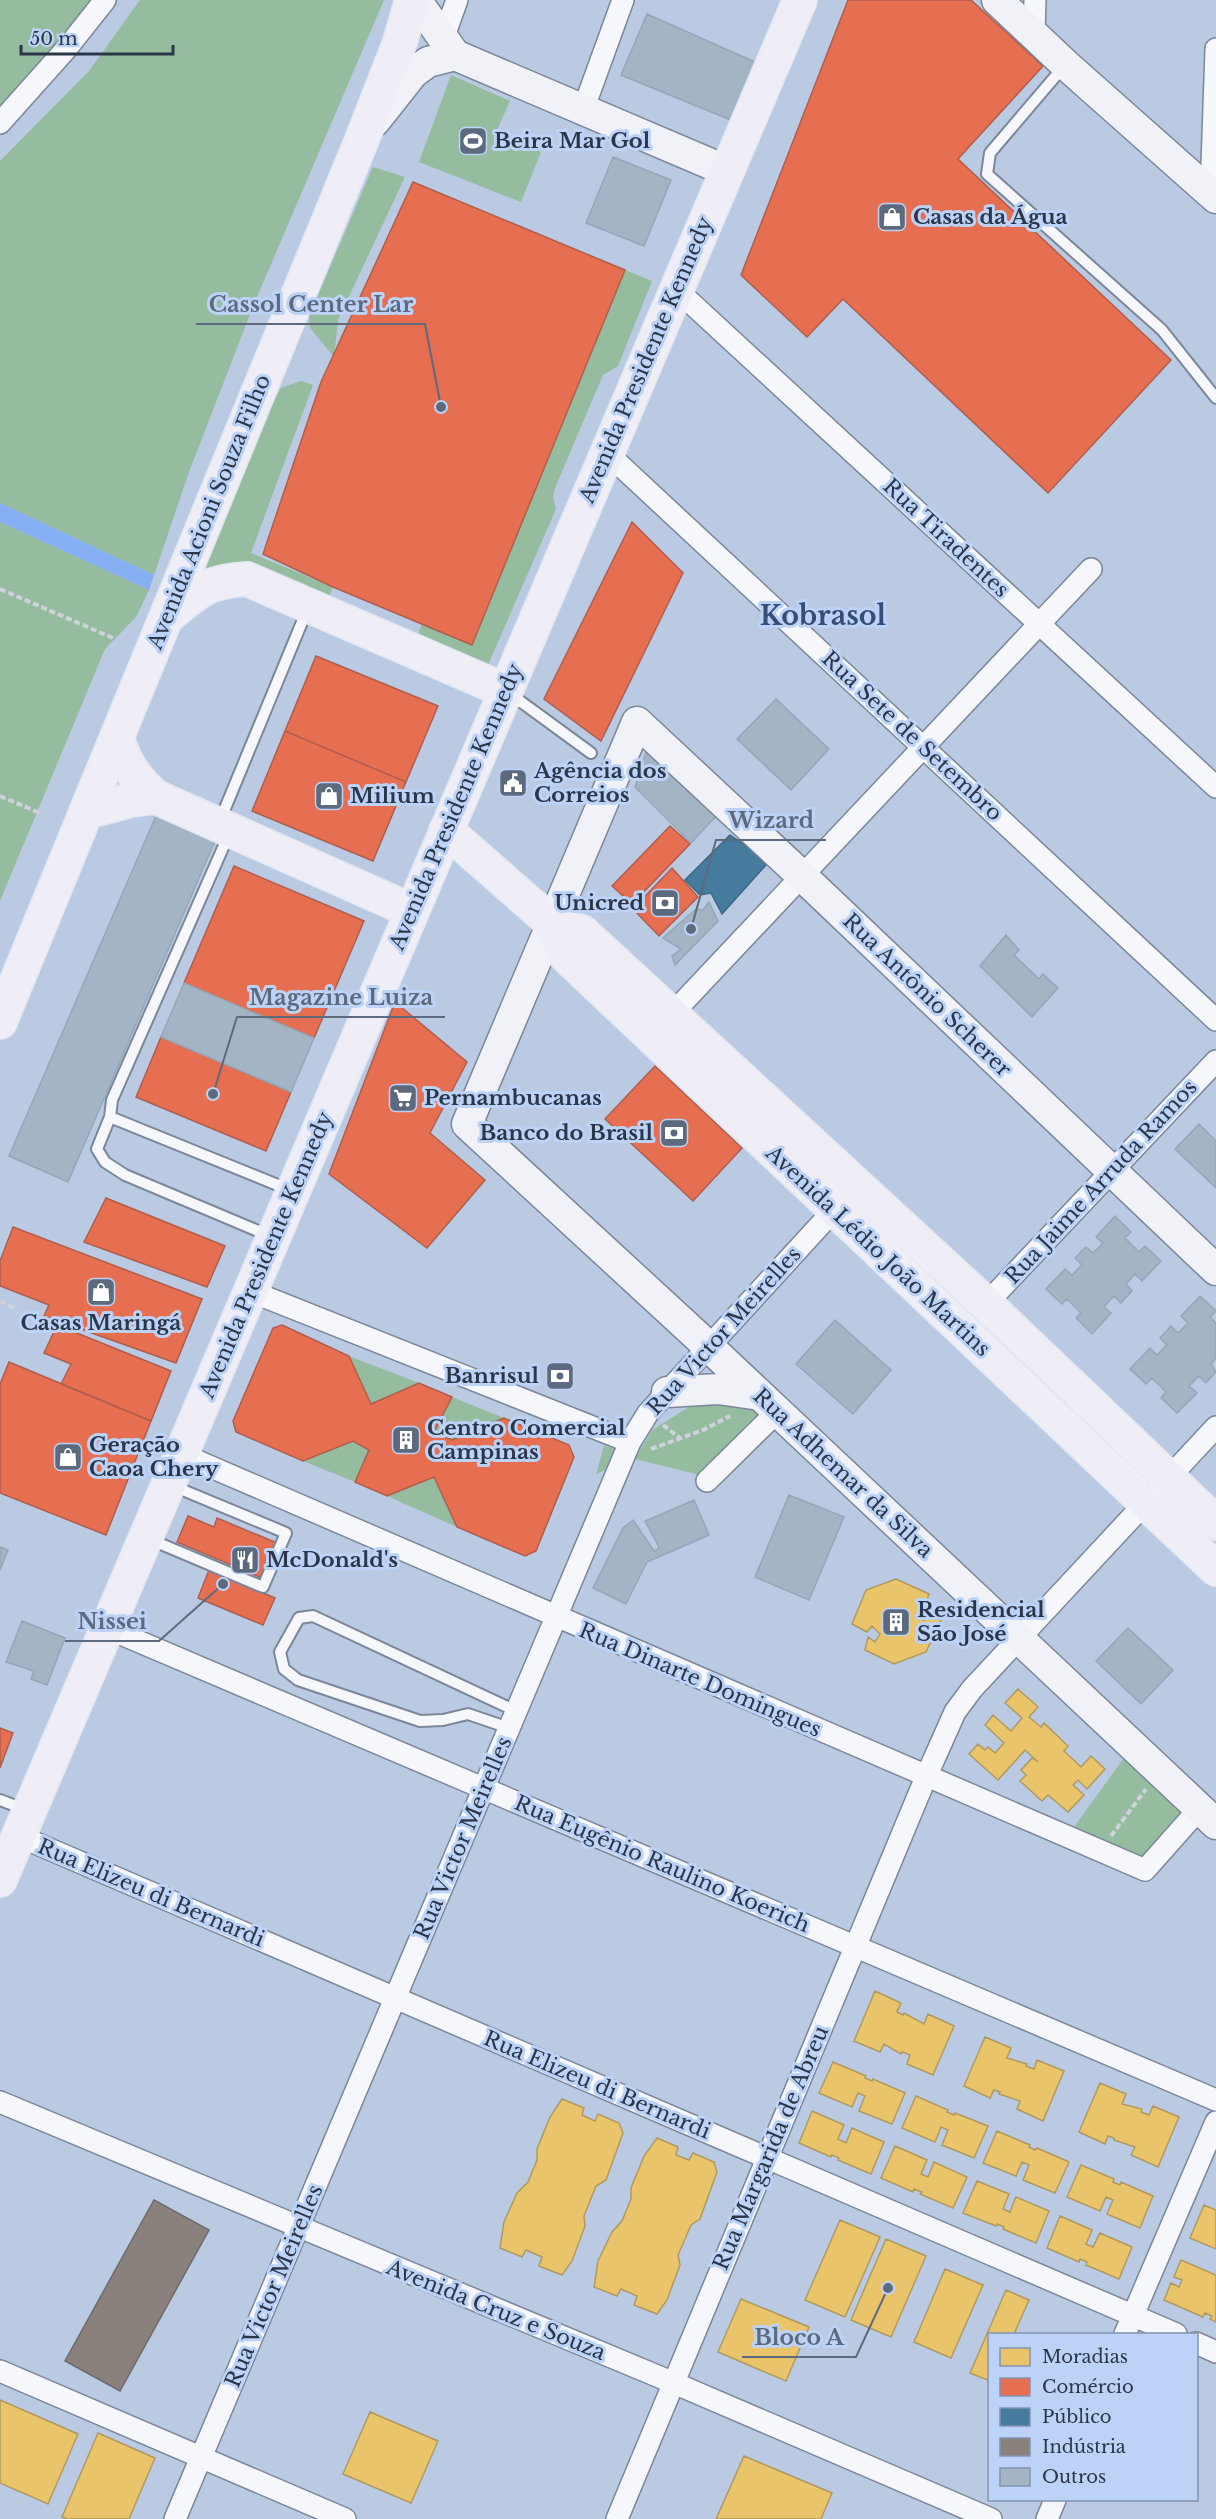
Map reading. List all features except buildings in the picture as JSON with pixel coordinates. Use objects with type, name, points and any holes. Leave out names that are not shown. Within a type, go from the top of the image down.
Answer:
[{"type":"main road","name":"Avenida Acioni Souza Filho","points":[[0,1022],[361,142],[397,51],[414,0]]},
{"type":"main road","name":"Avenida Presidente Kennedy","points":[[0,1880],[16,1816],[107,1628],[800,0]]},
{"type":"main road","points":[[166,618],[207,586],[230,580],[248,579],[506,691]]},
{"type":"main road","points":[[117,737],[122,755],[131,771],[142,786],[156,797],[412,911]]},
{"type":"main road","points":[[86,812],[131,800],[156,797]]},
{"type":"main road","name":"Avenida Lédio João Martins","points":[[446,830],[552,923],[582,932],[986,1304],[1216,1523]]},
{"type":"main road","name":"Avenida Lédio João Martins","points":[[552,923],[565,955],[1216,1569]]},
{"type":"street","points":[[0,123],[67,48],[105,0]]},
{"type":"street","points":[[414,0],[449,47],[583,110],[727,171]]},
{"type":"street","points":[[361,142],[388,102],[413,73],[449,47],[458,0]]},
{"type":"street","points":[[583,110],[623,0]]},
{"type":"street","points":[[997,0],[1066,65],[1214,196]]},
{"type":"street","points":[[1034,35],[1035,0]]},
{"type":"street","points":[[1214,196],[1216,49]]},
{"type":"street","name":"Rua Tiradentes","points":[[676,290],[1216,787]]},
{"type":"street","name":"Rua Sete de Setembro","points":[[607,453],[1216,1020]]},
{"type":"street","points":[[672,1014],[1090,569]]},
{"type":"street","name":"Rua Antônio Scherer","points":[[552,923],[637,722],[1216,1270]]},
{"type":"street","name":"Rua Adhemar da Silva","points":[[552,923],[468,1124],[769,1403],[1208,1816]]},
{"type":"street","name":"Rua Jaime Arruda Ramos","points":[[986,1304],[1216,1061]]},
{"type":"street","name":"Rua Victor Meirelles","points":[[175,2519],[556,1617],[639,1446],[648,1413],[834,1210]]},
{"type":"street","points":[[250,1291],[639,1446]]},
{"type":"street","points":[[667,1392],[718,1389],[769,1403],[707,1481]]},
{"type":"street","name":"Rua Margarida de Abreu","points":[[617,2519],[926,1777],[963,1701],[1018,1637],[1216,1427]]},
{"type":"street","name":"Rua Dinarte Domingues","points":[[181,1454],[1145,1870],[1208,1816]]},
{"type":"street","name":"Rua Eugênio Raulino Koerich","points":[[107,1628],[1216,2100]]},
{"type":"street","name":"Rua Elizeu di Bernardi","points":[[16,1816],[395,1998],[767,2158],[1129,2325],[1171,2333]]},
{"type":"street","name":"Avenida Cruz e Souza","points":[[0,2102],[674,2383],[991,2519]]},
{"type":"street","points":[[1129,2325],[1216,2122]]},
{"type":"street","points":[[1198,2343],[1216,2352]]},
{"type":"street","points":[[0,2371],[345,2519]]},
{"type":"street","points":[[1047,2519],[1054,2501]]},
{"type":"lane","points":[[1066,65],[990,153],[987,174],[1162,330],[1216,398]]},
{"type":"lane","points":[[273,1238],[124,1175],[105,1162],[97,1149],[110,1117],[112,1101],[224,828],[309,607]]},
{"type":"lane","points":[[506,691],[591,753]]},
{"type":"lane","points":[[110,1117],[293,1191]]},
{"type":"lane","points":[[146,1537],[263,1587],[286,1533],[168,1484]]},
{"type":"lane","points":[[313,1616],[478,1694],[512,1720],[468,1714],[443,1720],[420,1721],[298,1680],[284,1669],[280,1652],[299,1618],[313,1616]]},
{"type":"lane","points":[[468,1714],[478,1694]]},
{"type":"path","points":[[0,589],[113,638]]},
{"type":"path","points":[[0,796],[40,813]]},
{"type":"path","points":[[0,1301],[14,1308]]},
{"type":"path","points":[[639,1446],[704,1430],[734,1415]]},
{"type":"path","points":[[1105,1844],[1146,1788]]},
{"type":"green space","points":[[0,0],[93,0],[60,46],[0,109]]},
{"type":"green space","points":[[140,0],[384,0],[254,304],[189,472],[154,575],[0,503],[0,161],[89,71]]},
{"type":"green space","name":"Beira Mar Gol","points":[[451,75],[510,101],[497,130],[541,152],[521,202],[419,162]]},
{"type":"green space","points":[[373,167],[405,177],[338,320],[334,357],[310,328],[309,316]]},
{"type":"green space","points":[[625,270],[652,281],[618,366],[603,375],[555,488],[553,498],[556,509],[488,665],[416,639],[422,624],[472,644]]},
{"type":"green space","points":[[301,381],[313,385],[251,553],[333,587],[328,599],[224,567],[202,568],[266,413],[281,388]]},
{"type":"green space","points":[[0,522],[149,590],[136,617],[105,649],[0,901]]},
{"type":"green space","points":[[349,1356],[419,1383],[371,1404]]},
{"type":"green space","points":[[452,1397],[504,1418],[452,1440],[434,1432]]},
{"type":"green space","points":[[697,1402],[749,1402],[763,1414],[700,1475],[635,1459],[652,1430]]},
{"type":"green space","points":[[353,1441],[369,1450],[355,1482],[303,1461]]},
{"type":"green space","points":[[604,1446],[616,1449],[608,1469],[596,1474]]},
{"type":"green space","points":[[434,1477],[457,1527],[387,1496]]},
{"type":"green space","points":[[1124,1758],[1184,1812],[1143,1858],[1074,1827]]},
{"type":"water","points":[[0,503],[154,575],[149,590],[0,522]]},
{"type":"place","name":"Beira Mar Gol","points":[[473,141]]},
{"type":"place","name":"Casas da Água","points":[[892,217]]},
{"type":"place","name":"Cassol Center Lar","points":[[441,407]]},
{"type":"place","name":"Agência dos Correios","points":[[513,783]]},
{"type":"place","name":"Milium","points":[[329,796]]},
{"type":"place","name":"Unicred","points":[[665,903]]},
{"type":"place","name":"Wizard","points":[[691,929]]},
{"type":"place","name":"Magazine Luiza","points":[[213,1094]]},
{"type":"place","name":"Pernambucanas","points":[[403,1098]]},
{"type":"place","name":"Banco do Brasil","points":[[674,1133]]},
{"type":"place","name":"Casas Maringá","points":[[101,1292]]},
{"type":"place","name":"Banrisul","points":[[560,1376]]},
{"type":"place","name":"Centro Comercial Campinas","points":[[406,1440]]},
{"type":"place","name":"Geração Caoa Chery","points":[[68,1457]]},
{"type":"place","name":"McDonald's","points":[[245,1560]]},
{"type":"place","name":"Nissei","points":[[223,1584]]},
{"type":"place","name":"Residencial São José","points":[[896,1622]]},
{"type":"place","name":"Bloco A","points":[[888,2288]]},
{"type":"district","name":"Kobrasol","points":[[823,615]]}]
